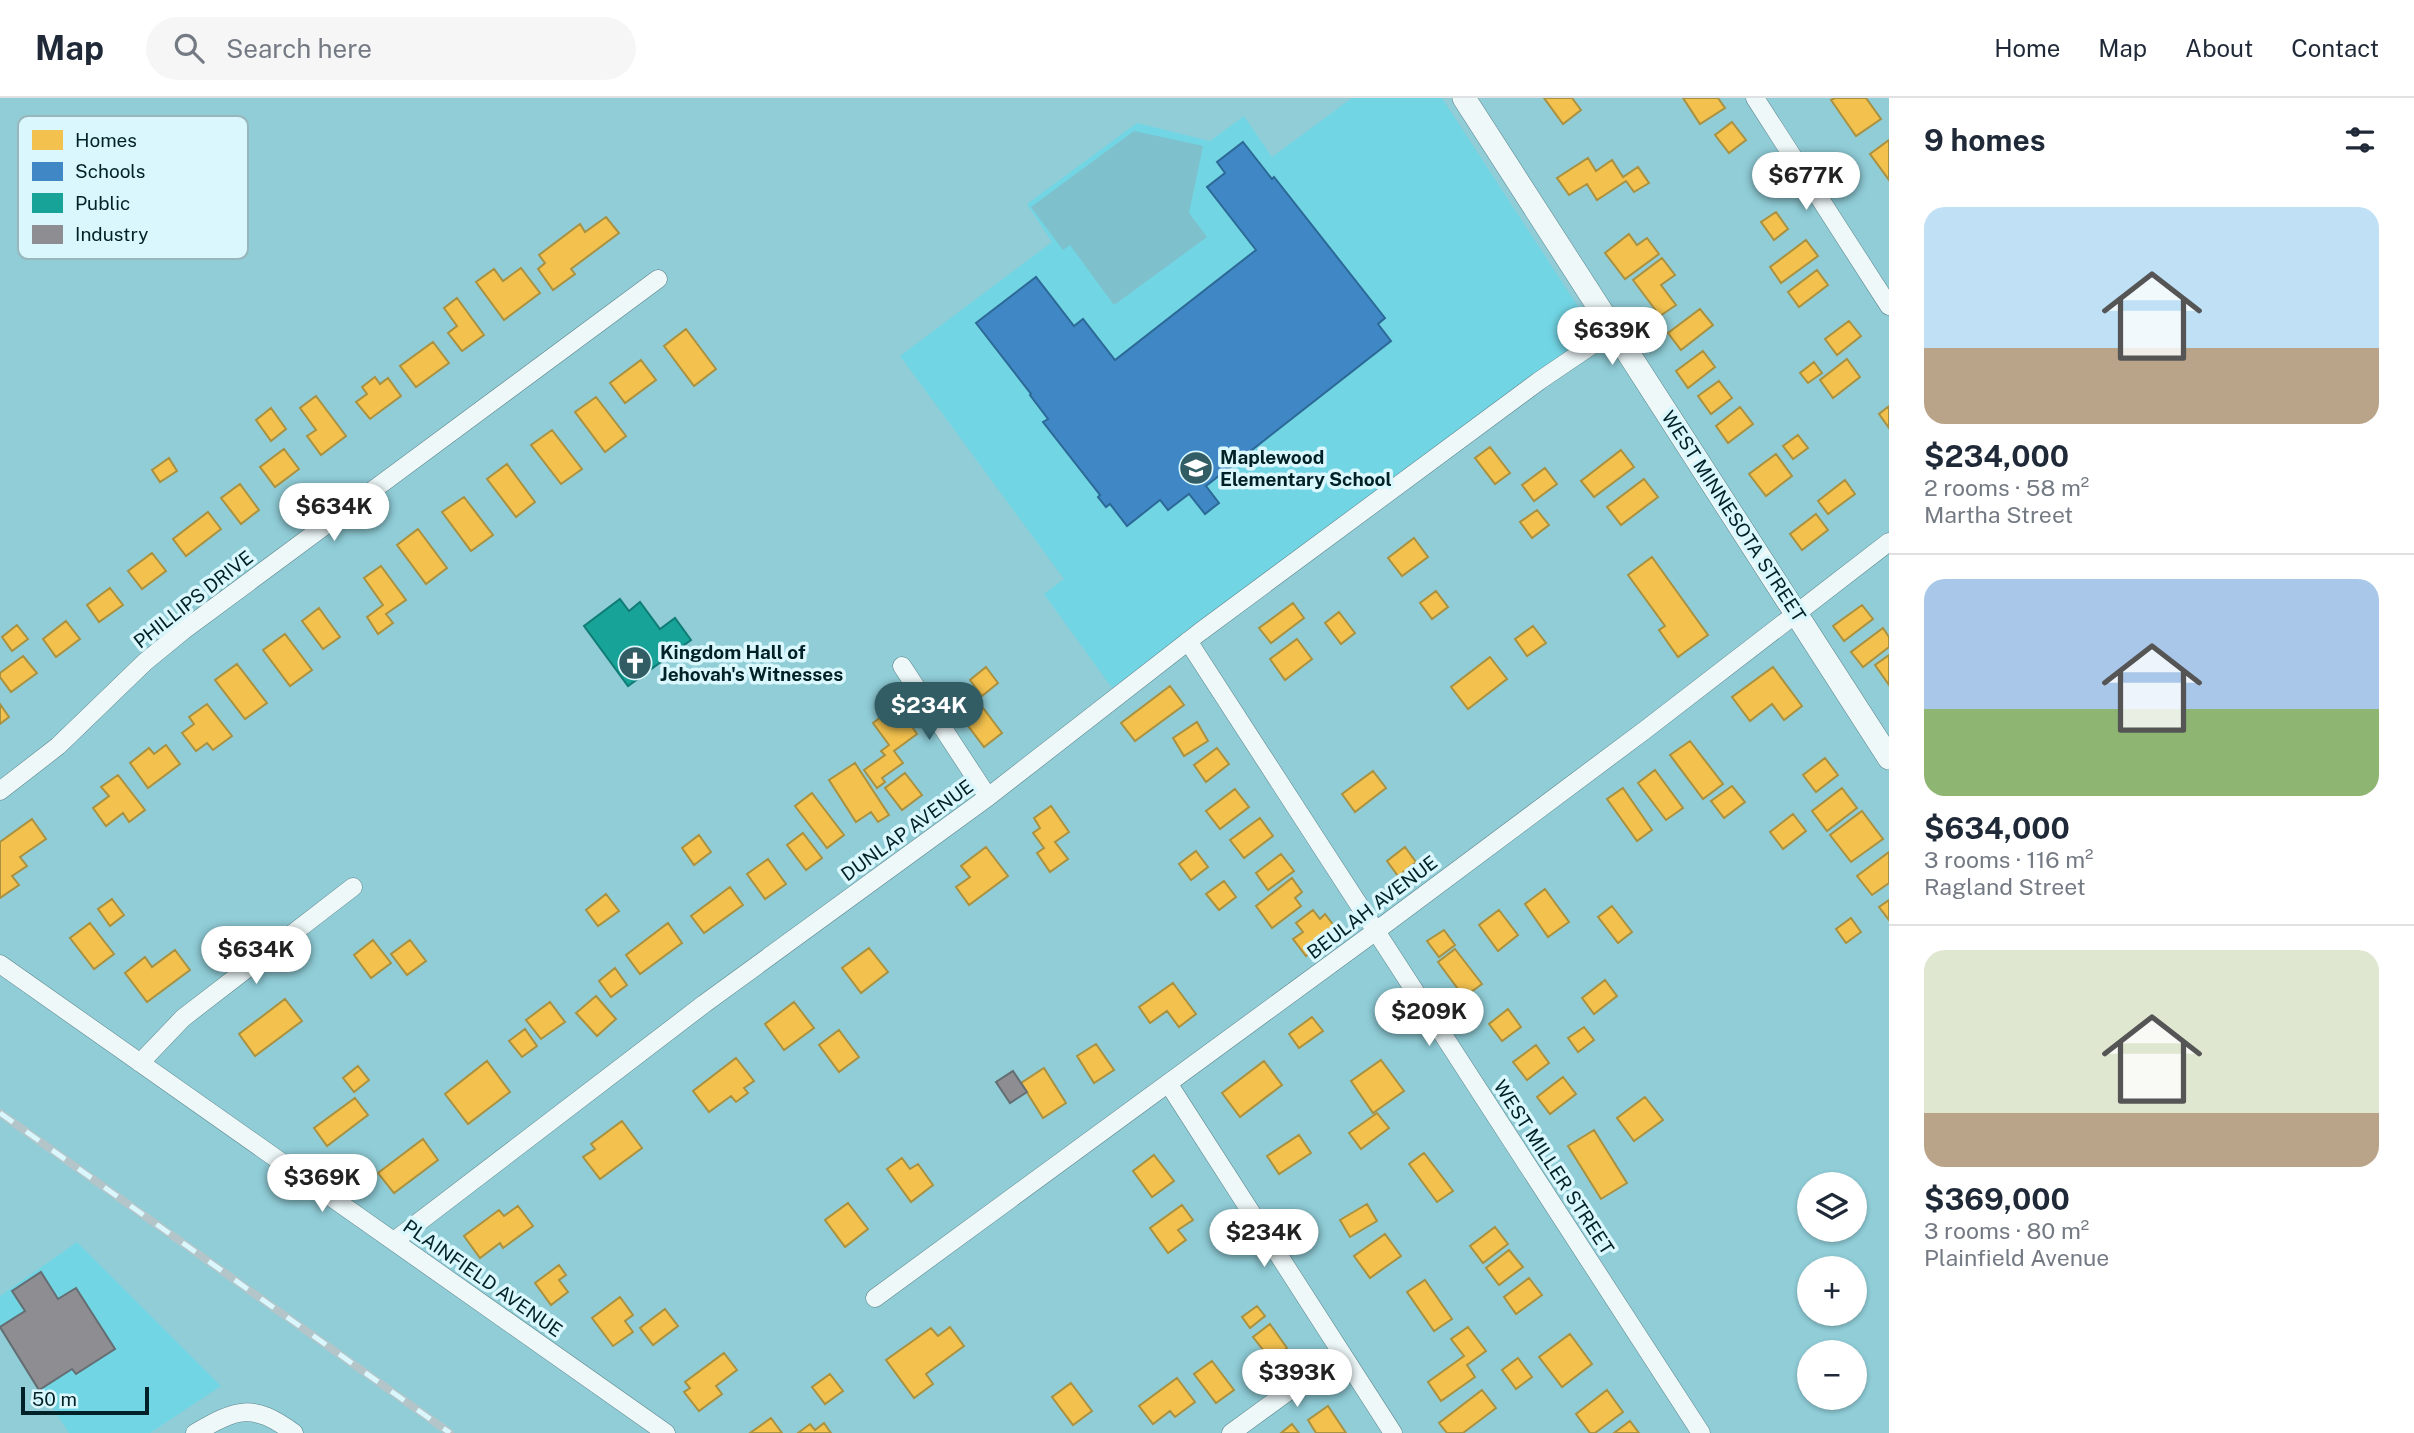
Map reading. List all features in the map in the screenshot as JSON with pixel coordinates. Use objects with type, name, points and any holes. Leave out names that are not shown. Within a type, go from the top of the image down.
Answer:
[{"type":"street","name":"WEST MINNESOTA STREET","points":[[1464,98],[1889,758]]},
{"type":"street","points":[[1755,98],[1889,306]]},
{"type":"street","name":"PHILLIPS DRIVE","points":[[0,791],[58,746],[145,662],[184,630],[658,279]]},
{"type":"street","name":"DUNLAP AVENUE","points":[[394,1241],[704,1004],[988,797],[1188,641],[1539,381],[1614,330]]},
{"type":"street","name":"BEULAH AVENUE","points":[[875,1298],[1376,931],[1645,730],[1889,542]]},
{"type":"street","name":"WEST MILLER STREET","points":[[1188,641],[1701,1433]]},
{"type":"street","points":[[902,666],[988,797]]},
{"type":"street","points":[[140,1063],[183,1018],[353,887]]},
{"type":"street","name":"PLAINFIELD AVENUE","points":[[0,964],[667,1433]]},
{"type":"street","points":[[1168,1083],[1393,1433]]},
{"type":"street","points":[[1231,1433],[1340,1353]]},
{"type":"street","points":[[195,1433],[221,1419],[256,1411],[294,1433]]},
{"type":"shaded area","name":"Maplewood Elementary School","points":[[1352,98],[1442,98],[1594,331],[1112,688],[1044,594],[1064,579],[900,356],[1052,242],[1027,204],[1137,123],[1210,141],[1244,116],[1272,157]]},
{"type":"shaded area","points":[[1134,131],[1203,146],[1189,213],[1207,237],[1114,305],[1070,245],[1063,250],[1031,207]]},
{"type":"shaded area","points":[[77,1242],[221,1386],[150,1433],[69,1433],[0,1326],[0,1296]]},
{"type":"building: Homes","points":[[1544,98],[1572,98],[1581,110],[1563,124]]},
{"type":"building: Homes","points":[[1683,98],[1718,98],[1725,108],[1700,124]]},
{"type":"building: Homes","points":[[1866,98],[1881,119],[1856,136],[1831,100]]},
{"type":"building: Homes","points":[[1732,122],[1746,140],[1729,153],[1715,135]]},
{"type":"building: Homes","points":[[1889,140],[1889,180],[1870,154]]},
{"type":"building: Homes","points":[[1588,158],[1596,171],[1612,160],[1623,177],[1638,167],[1649,183],[1634,192],[1626,181],[1597,200],[1587,184],[1569,195],[1557,178]]},
{"type":"building: Homes","points":[[1776,212],[1788,229],[1774,240],[1761,222]]},
{"type":"building: Homes","points":[[606,217],[619,233],[571,269],[575,274],[553,290],[538,269],[545,263],[539,255],[580,224],[585,232]]},
{"type":"building: Homes","points":[[1629,234],[1637,245],[1647,238],[1659,254],[1625,279],[1605,253]]},
{"type":"building: Homes","points":[[1806,240],[1818,256],[1781,283],[1770,267]]},
{"type":"building: Homes","points":[[1662,258],[1675,275],[1661,285],[1676,305],[1660,316],[1633,280]]},
{"type":"building: Homes","points":[[521,268],[540,293],[504,320],[476,282],[494,269],[503,281]]},
{"type":"building: Homes","points":[[1817,270],[1828,285],[1799,307],[1788,292]]},
{"type":"building: Homes","points":[[457,298],[484,335],[462,351],[448,333],[457,326],[444,308]]},
{"type":"building: Homes","points":[[1700,309],[1713,325],[1681,350],[1668,333]]},
{"type":"building: Homes","points":[[1849,321],[1861,336],[1837,355],[1825,339]]},
{"type":"building: Homes","points":[[686,329],[716,369],[694,386],[664,346]]},
{"type":"building: Homes","points":[[433,342],[449,363],[416,387],[400,366]]},
{"type":"building: Homes","points":[[1703,351],[1715,367],[1688,388],[1676,371]]},
{"type":"building: Homes","points":[[1847,359],[1860,377],[1833,398],[1820,380]]},
{"type":"building: Homes","points":[[641,360],[656,380],[625,403],[610,383]]},
{"type":"building: Homes","points":[[1814,362],[1822,373],[1808,383],[1800,373]]},
{"type":"building: Homes","points":[[375,377],[380,384],[388,378],[401,396],[370,419],[356,402],[367,394],[362,387]]},
{"type":"building: Homes","points":[[1719,381],[1732,398],[1711,414],[1698,396]]},
{"type":"building: Homes","points":[[316,396],[346,436],[321,455],[307,436],[316,430],[300,408]]},
{"type":"building: Homes","points":[[596,397],[626,436],[605,452],[575,412]]},
{"type":"building: Homes","points":[[1889,406],[1889,428],[1879,414]]},
{"type":"building: Homes","points":[[1740,407],[1753,424],[1728,443],[1716,426]]},
{"type":"building: Homes","points":[[271,408],[286,429],[271,441],[256,420]]},
{"type":"building: Homes","points":[[552,430],[582,469],[561,484],[531,445]]},
{"type":"building: Homes","points":[[1798,435],[1808,448],[1793,459],[1783,446]]},
{"type":"building: Homes","points":[[1490,447],[1510,473],[1495,484],[1475,458]]},
{"type":"building: Homes","points":[[284,449],[299,469],[275,487],[260,467]]},
{"type":"building: Homes","points":[[1621,450],[1634,467],[1594,497],[1581,481]]},
{"type":"building: Homes","points":[[1776,454],[1792,476],[1766,496],[1749,474]]},
{"type":"building: Homes","points":[[169,458],[177,471],[160,482],[152,470]]},
{"type":"building: Homes","points":[[507,464],[535,502],[516,517],[487,479]]},
{"type":"building: Homes","points":[[1545,468],[1557,484],[1534,501],[1522,485]]},
{"type":"building: Homes","points":[[1644,479],[1658,497],[1621,525],[1607,507]]},
{"type":"building: Homes","points":[[1845,480],[1855,494],[1828,514],[1818,501]]},
{"type":"building: Homes","points":[[240,484],[259,510],[241,524],[221,498]]},
{"type":"building: Homes","points":[[464,497],[493,535],[471,551],[442,512]]},
{"type":"building: Homes","points":[[1537,510],[1549,525],[1532,538],[1520,522]]},
{"type":"building: Homes","points":[[208,512],[221,529],[186,556],[173,539]]},
{"type":"building: Homes","points":[[1816,514],[1828,530],[1802,550],[1790,534]]},
{"type":"building: Homes","points":[[418,529],[447,568],[426,584],[397,545]]},
{"type":"building: Homes","points":[[1414,538],[1428,557],[1402,576],[1388,558]]},
{"type":"building: Homes","points":[[152,553],[166,571],[142,589],[128,571]]},
{"type":"building: Homes","points":[[1652,557],[1708,635],[1678,657],[1659,630],[1665,626],[1628,575]]},
{"type":"building: Homes","points":[[381,566],[406,600],[386,614],[393,623],[378,634],[367,617],[383,605],[364,578]]},
{"type":"building: Homes","points":[[110,588],[123,605],[99,622],[87,605]]},
{"type":"building: Homes","points":[[1436,591],[1448,607],[1432,619],[1420,603]]},
{"type":"building: Homes","points":[[1293,603],[1304,618],[1271,643],[1259,628]]},
{"type":"building: Homes","points":[[1862,605],[1873,619],[1844,641],[1833,626]]},
{"type":"building: Homes","points":[[319,608],[340,637],[323,649],[302,621]]},
{"type":"building: Homes","points":[[1339,612],[1355,633],[1341,644],[1325,623]]},
{"type":"building: Homes","points":[[66,621],[80,639],[56,657],[43,639]]},
{"type":"building: Homes","points":[[17,625],[28,639],[12,651],[2,637]]},
{"type":"building: Homes","points":[[1533,626],[1546,643],[1527,656],[1515,639]]},
{"type":"building: Homes","points":[[1883,628],[1889,637],[1889,647],[1863,667],[1851,652]]},
{"type":"building: Homes","points":[[285,634],[312,670],[290,686],[263,650]]},
{"type":"building: Homes","points":[[1297,639],[1312,659],[1285,680],[1270,659]]},
{"type":"building: Homes","points":[[1889,655],[1889,685],[1875,665]]},
{"type":"building: Homes","points":[[23,656],[37,673],[11,692],[0,673]]},
{"type":"building: Homes","points":[[1490,657],[1507,679],[1468,709],[1451,687]]},
{"type":"building: Homes","points":[[237,664],[267,703],[245,719],[215,680]]},
{"type":"building: Homes","points":[[986,667],[998,683],[982,696],[970,680]]},
{"type":"building: Homes","points":[[1773,667],[1802,706],[1784,720],[1772,704],[1750,721],[1732,697]]},
{"type":"building: Homes","points":[[1170,686],[1184,705],[1135,741],[1121,723]]},
{"type":"building: Homes","points":[[971,692],[1002,733],[984,747],[953,706]]},
{"type":"building: Homes","points":[[0,704],[9,717],[0,724]]},
{"type":"building: Homes","points":[[207,704],[232,736],[213,750],[207,743],[196,751],[182,733],[194,724],[189,717]]},
{"type":"building: Homes","points":[[897,705],[917,734],[894,751],[903,763],[882,778],[885,782],[877,788],[864,770],[885,755],[881,751],[889,745],[873,723]]},
{"type":"building: Homes","points":[[1197,722],[1208,741],[1184,756],[1173,738]]},
{"type":"building: Homes","points":[[1690,741],[1723,784],[1703,799],[1670,755]]},
{"type":"building: Homes","points":[[166,745],[180,764],[148,788],[130,763],[149,748],[154,754]]},
{"type":"building: Homes","points":[[1217,748],[1229,764],[1206,782],[1194,765]]},
{"type":"building: Homes","points":[[1825,758],[1838,775],[1816,792],[1803,775]]},
{"type":"building: Homes","points":[[855,763],[889,815],[878,822],[871,812],[856,822],[829,780]]},
{"type":"building: Homes","points":[[1655,770],[1683,808],[1666,820],[1638,783]]},
{"type":"building: Homes","points":[[1373,771],[1386,788],[1355,812],[1342,794]]},
{"type":"building: Homes","points":[[905,773],[922,795],[902,810],[885,788]]},
{"type":"building: Homes","points":[[118,775],[145,810],[129,822],[123,813],[106,826],[93,808],[109,796],[101,787]]},
{"type":"building: Homes","points":[[1732,786],[1745,802],[1724,818],[1711,801]]},
{"type":"building: Homes","points":[[1623,788],[1652,830],[1637,841],[1607,799]]},
{"type":"building: Homes","points":[[1842,788],[1857,808],[1827,831],[1812,811]]},
{"type":"building: Homes","points":[[1235,789],[1249,807],[1220,829],[1206,811]]},
{"type":"building: Homes","points":[[812,793],[844,835],[827,848],[795,806]]},
{"type":"building: Homes","points":[[1051,806],[1069,832],[1055,842],[1068,859],[1050,872],[1037,853],[1044,848],[1033,833],[1040,828],[1034,818]]},
{"type":"building: Homes","points":[[1862,811],[1883,839],[1851,862],[1830,835]]},
{"type":"building: Homes","points":[[1793,814],[1806,831],[1783,849],[1770,832]]},
{"type":"building: Homes","points":[[1260,818],[1273,836],[1244,858],[1230,840]]},
{"type":"building: Homes","points":[[32,819],[46,839],[20,857],[27,866],[12,876],[19,885],[0,898],[0,842]]},
{"type":"building: Homes","points":[[803,833],[822,858],[806,870],[787,845]]},
{"type":"building: Homes","points":[[699,835],[711,852],[694,865],[682,848]]},
{"type":"building: Homes","points":[[986,847],[1008,876],[969,905],[956,887],[970,877],[961,866]]},
{"type":"building: Homes","points":[[1405,847],[1416,862],[1398,876],[1387,861]]},
{"type":"building: Homes","points":[[1196,851],[1208,867],[1191,880],[1179,864]]},
{"type":"building: Homes","points":[[1889,852],[1889,883],[1872,895],[1857,876]]},
{"type":"building: Homes","points":[[1281,854],[1294,871],[1268,890],[1256,873]]},
{"type":"building: Homes","points":[[768,859],[786,884],[765,899],[747,874]]},
{"type":"building: Homes","points":[[1292,878],[1302,892],[1295,898],[1301,906],[1272,928],[1256,906]]},
{"type":"building: Homes","points":[[1224,881],[1236,897],[1219,910],[1206,894]]},
{"type":"building: Homes","points":[[730,887],[743,905],[704,933],[691,916]]},
{"type":"building: Homes","points":[[1545,889],[1569,922],[1548,937],[1525,904]]},
{"type":"building: Homes","points":[[606,894],[619,911],[598,926],[586,910]]},
{"type":"building: Homes","points":[[112,899],[124,915],[110,926],[98,909]]},
{"type":"building: Homes","points":[[1889,900],[1889,920],[1879,907]]},
{"type":"building: Homes","points":[[1612,906],[1632,932],[1618,943],[1598,917]]},
{"type":"building: Homes","points":[[1313,910],[1320,919],[1325,914],[1338,931],[1306,956],[1293,939],[1303,932],[1296,923]]},
{"type":"building: Homes","points":[[1499,910],[1518,935],[1498,951],[1479,925]]},
{"type":"building: Homes","points":[[1851,918],[1861,932],[1846,943],[1836,929]]},
{"type":"building: Homes","points":[[90,923],[114,954],[94,969],[70,938]]},
{"type":"building: Homes","points":[[668,923],[682,943],[640,974],[626,955]]},
{"type":"building: Homes","points":[[1444,930],[1455,945],[1439,957],[1427,941]]},
{"type":"building: Homes","points":[[373,940],[391,963],[371,978],[354,955]]},
{"type":"building: Homes","points":[[410,940],[426,961],[407,975],[391,954]]},
{"type":"building: Homes","points":[[869,948],[888,972],[861,993],[842,968]]},
{"type":"building: Homes","points":[[1455,949],[1482,984],[1464,997],[1438,962]]},
{"type":"building: Homes","points":[[175,950],[190,970],[147,1002],[125,973],[145,957],[152,967]]},
{"type":"building: Homes","points":[[615,968],[627,985],[611,997],[599,981]]},
{"type":"building: Homes","points":[[1605,980],[1617,996],[1594,1014],[1582,998]]},
{"type":"building: Homes","points":[[1173,983],[1196,1014],[1179,1027],[1167,1011],[1150,1023],[1139,1007]]},
{"type":"building: Homes","points":[[596,996],[616,1019],[597,1036],[576,1013]]},
{"type":"building: Homes","points":[[285,999],[302,1021],[255,1056],[239,1034]]},
{"type":"building: Homes","points":[[550,1002],[565,1022],[541,1039],[526,1020]]},
{"type":"building: Homes","points":[[794,1002],[814,1028],[784,1050],[765,1024]]},
{"type":"building: Homes","points":[[1508,1009],[1521,1027],[1502,1041],[1489,1024]]},
{"type":"building: Homes","points":[[1312,1017],[1323,1031],[1299,1048],[1289,1034]]},
{"type":"building: Homes","points":[[1584,1027],[1594,1040],[1578,1052],[1568,1038]]},
{"type":"building: Homes","points":[[525,1029],[537,1046],[522,1057],[509,1041]]},
{"type":"building: Homes","points":[[839,1030],[859,1057],[839,1072],[819,1045]]},
{"type":"building: Homes","points":[[1096,1044],[1114,1070],[1094,1083],[1077,1056]]},
{"type":"building: Homes","points":[[1536,1045],[1549,1063],[1527,1080],[1513,1062]]},
{"type":"building: Homes","points":[[736,1058],[754,1081],[744,1088],[748,1093],[736,1102],[731,1096],[709,1112],[693,1091]]},
{"type":"building: Homes","points":[[1381,1060],[1404,1091],[1373,1113],[1351,1081]]},
{"type":"building: Homes","points":[[487,1061],[510,1092],[468,1124],[445,1094]]},
{"type":"building: Homes","points":[[1264,1061],[1282,1085],[1240,1117],[1222,1093]]},
{"type":"building: Homes","points":[[358,1066],[369,1080],[354,1092],[343,1078]]},
{"type":"building: Homes","points":[[1044,1068],[1066,1103],[1043,1118],[1021,1083]]},
{"type":"building: Homes","points":[[1563,1077],[1576,1094],[1550,1114],[1537,1097]]},
{"type":"building: Homes","points":[[1645,1097],[1663,1120],[1634,1141],[1617,1118]]},
{"type":"building: Homes","points":[[355,1098],[368,1115],[327,1146],[314,1128]]},
{"type":"building: Homes","points":[[1377,1113],[1389,1128],[1361,1149],[1349,1133]]},
{"type":"building: Homes","points":[[622,1121],[642,1148],[600,1179],[583,1157],[595,1149],[591,1144]]},
{"type":"building: Homes","points":[[1594,1130],[1627,1183],[1601,1199],[1568,1146]]},
{"type":"building: Homes","points":[[1299,1135],[1311,1153],[1279,1174],[1267,1156]]},
{"type":"building: Homes","points":[[423,1139],[438,1160],[394,1193],[378,1173]]},
{"type":"building: Homes","points":[[1424,1153],[1453,1191],[1437,1202],[1409,1164]]},
{"type":"building: Homes","points":[[1154,1155],[1174,1181],[1152,1197],[1133,1171]]},
{"type":"building: Homes","points":[[902,1158],[910,1169],[918,1164],[933,1185],[911,1202],[887,1169]]},
{"type":"building: Homes","points":[[848,1203],[868,1229],[845,1247],[825,1220]]},
{"type":"building: Homes","points":[[1367,1204],[1377,1221],[1350,1237],[1340,1220]]},
{"type":"building: Homes","points":[[1182,1205],[1193,1220],[1178,1230],[1186,1240],[1168,1253],[1150,1228]]},
{"type":"building: Homes","points":[[518,1206],[533,1226],[503,1248],[500,1243],[480,1258],[464,1236],[499,1210],[504,1216]]},
{"type":"building: Homes","points":[[1495,1227],[1508,1244],[1483,1263],[1470,1246]]},
{"type":"building: Homes","points":[[1385,1234],[1401,1256],[1370,1278],[1354,1256]]},
{"type":"building: Homes","points":[[1509,1250],[1523,1267],[1499,1285],[1486,1268]]},
{"type":"building: Homes","points":[[559,1265],[566,1275],[559,1280],[568,1292],[551,1305],[535,1283]]},
{"type":"building: Homes","points":[[1529,1278],[1542,1295],[1516,1314],[1504,1297]]},
{"type":"building: Homes","points":[[1425,1280],[1452,1319],[1434,1331],[1407,1292]]},
{"type":"building: Homes","points":[[620,1297],[633,1315],[625,1321],[633,1332],[613,1346],[592,1318]]},
{"type":"building: Homes","points":[[1257,1306],[1265,1316],[1250,1328],[1242,1317]]},
{"type":"building: Homes","points":[[665,1309],[678,1326],[653,1345],[640,1328]]},
{"type":"building: Homes","points":[[1270,1324],[1287,1348],[1271,1360],[1253,1337]]},
{"type":"building: Homes","points":[[950,1327],[964,1346],[926,1374],[933,1384],[914,1398],[886,1360],[931,1328],[938,1336]]},
{"type":"building: Homes","points":[[1468,1327],[1486,1351],[1467,1365],[1475,1377],[1441,1401],[1428,1382],[1464,1356],[1451,1339]]},
{"type":"building: Homes","points":[[1570,1334],[1592,1364],[1562,1387],[1539,1357]]},
{"type":"building: Homes","points":[[724,1353],[737,1370],[716,1386],[722,1394],[699,1411],[684,1392],[690,1388],[685,1382]]},
{"type":"building: Homes","points":[[1518,1358],[1532,1377],[1516,1389],[1502,1370]]},
{"type":"building: Homes","points":[[1212,1361],[1234,1390],[1216,1403],[1194,1374]]},
{"type":"building: Homes","points":[[830,1374],[843,1391],[825,1404],[812,1387]]},
{"type":"building: Homes","points":[[1177,1378],[1195,1402],[1175,1417],[1170,1411],[1153,1424],[1139,1406]]},
{"type":"building: Homes","points":[[1071,1383],[1092,1411],[1073,1425],[1052,1397]]},
{"type":"building: Homes","points":[[1482,1390],[1496,1408],[1463,1433],[1447,1433],[1439,1423]]},
{"type":"building: Homes","points":[[1607,1390],[1623,1412],[1595,1433],[1590,1433],[1576,1414]]},
{"type":"building: Homes","points":[[1328,1406],[1346,1433],[1316,1433],[1308,1420]]},
{"type":"building: Homes","points":[[771,1418],[782,1433],[750,1433]]},
{"type":"building: Homes","points":[[1630,1421],[1639,1433],[1614,1433]]},
{"type":"building: Homes","points":[[824,1423],[831,1433],[798,1433],[810,1424],[815,1430]]},
{"type":"building: Homes","points":[[1292,1424],[1299,1433],[1281,1433]]},
{"type":"building: Schools","points":[[1243,142],[1272,179],[1274,177],[1385,318],[1378,324],[1391,341],[1206,486],[1219,503],[1205,514],[1189,494],[1168,510],[1160,500],[1127,526],[1110,504],[1106,507],[1098,497],[1100,495],[1043,422],[1048,419],[1031,394],[976,323],[1036,277],[1074,326],[1083,319],[1115,360],[1256,250],[1207,187],[1225,173],[1217,162]]},
{"type":"building: Public","name":"Kingdom Hall of Jehovah's Witnesses","points":[[620,599],[629,611],[640,602],[660,629],[675,618],[691,640],[628,686],[584,626]]},
{"type":"building: Industry","points":[[1013,1071],[1027,1092],[1010,1103],[996,1082]]},
{"type":"building: Industry","points":[[41,1272],[58,1299],[76,1288],[115,1349],[76,1374],[72,1369],[39,1390],[0,1327],[25,1311],[12,1291]]},
{"type":"railway","points":[[0,1113],[450,1433]]},
{"type":"place","name":"Maplewood Elementary School","points":[[1196,468]]},
{"type":"place","name":"Kingdom Hall of Jehovah's Witnesses","points":[[635,663]]}]
